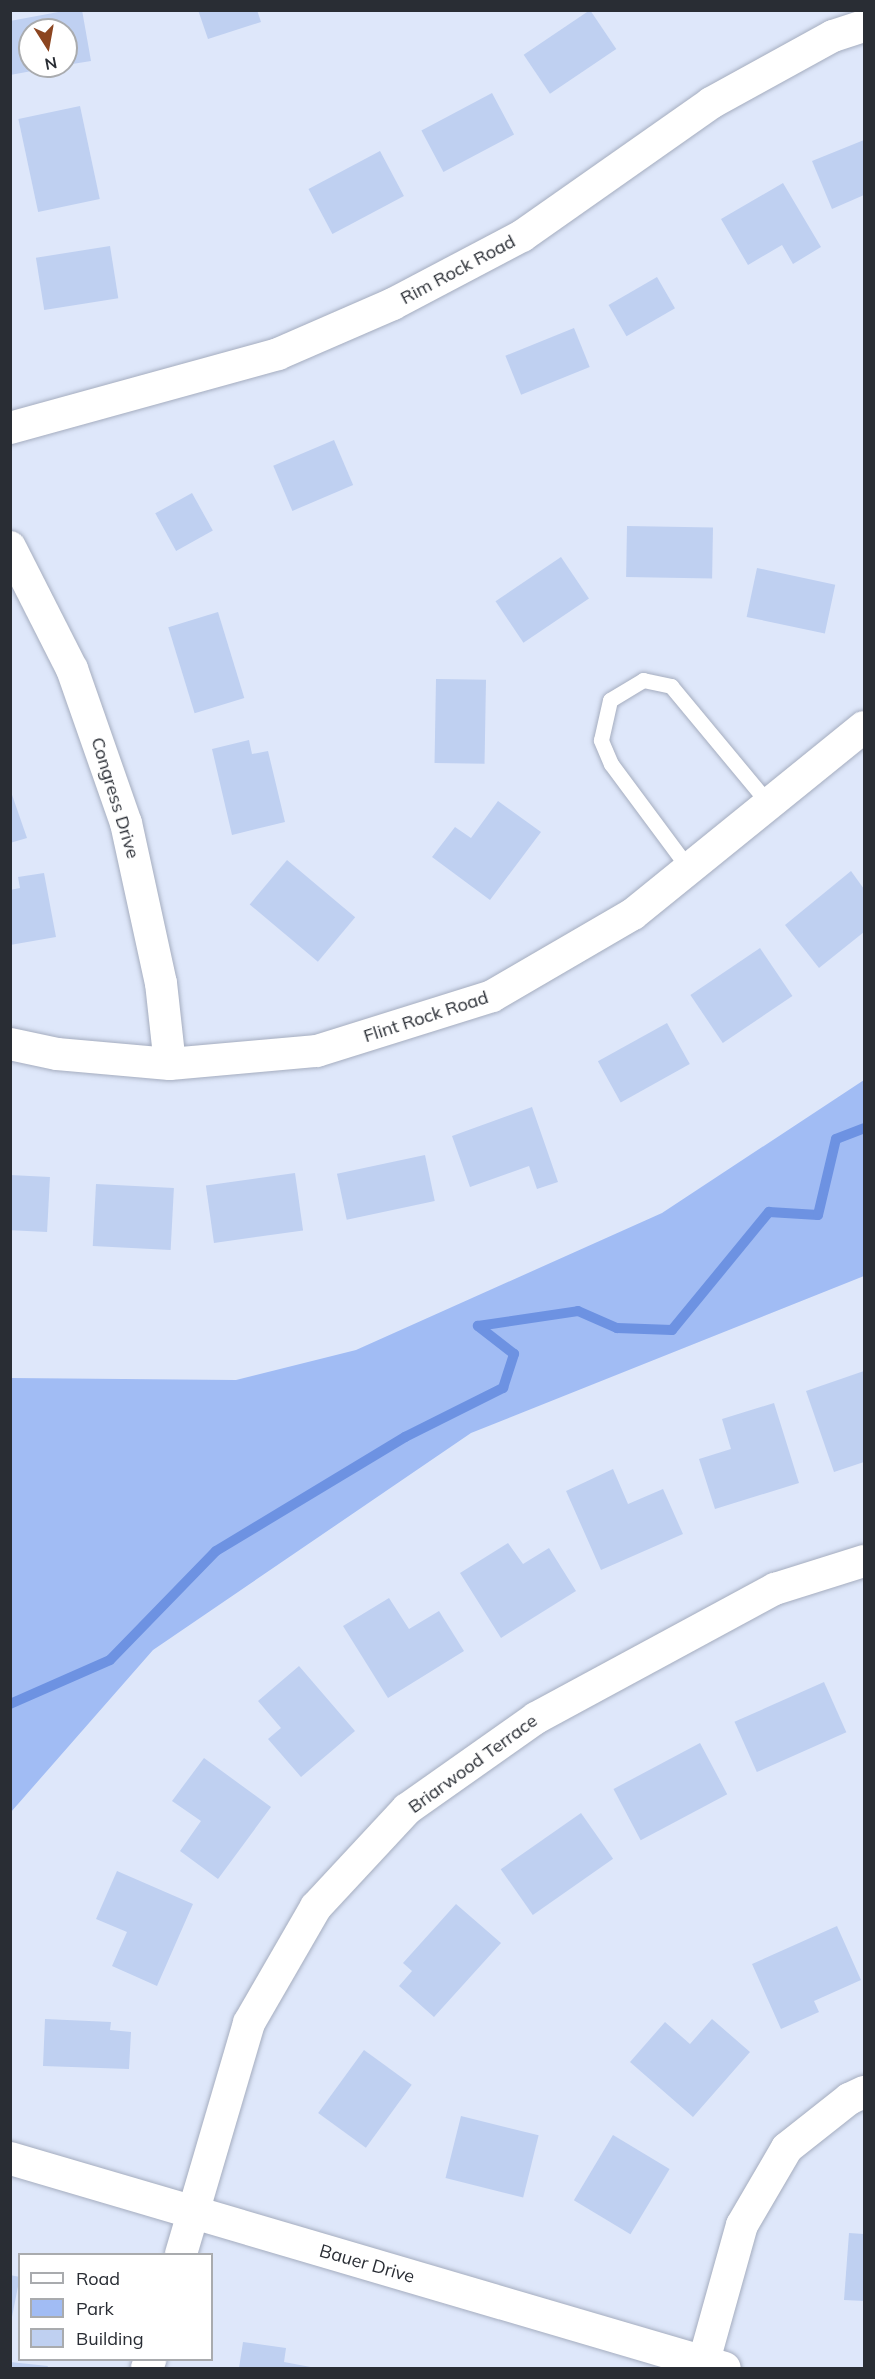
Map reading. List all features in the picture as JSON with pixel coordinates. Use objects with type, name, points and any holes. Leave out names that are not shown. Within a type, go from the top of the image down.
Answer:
[{"type":"street","name":"Rim Rock Road","points":[[10,428],[278,354],[393,304],[522,236],[711,103],[833,36],[864,26]]},
{"type":"street","name":"Congress Drive","points":[[10,547],[72,669],[126,823],[161,983],[170,1064]]},
{"type":"street","name":"Flint Rock Road","points":[[10,1044],[57,1054],[170,1064],[317,1051],[492,996],[633,914],[864,727]]},
{"type":"street","name":"Briarwood Terrace","points":[[181,2253],[249,2023],[316,1907],[407,1809],[536,1718],[775,1589],[864,1561]]},
{"type":"street","points":[[710,2366],[742,2225],[787,2148],[849,2098],[864,2092]]},
{"type":"street","name":"Bauer Drive","points":[[10,2158],[710,2366]]},
{"type":"lane","points":[[689,869],[611,765],[601,740],[610,700],[643,680],[670,686],[769,804]]},
{"type":"green space","points":[[864,1080],[864,1276],[471,1433],[153,1650],[11,1812],[11,1378],[236,1380],[356,1350],[662,1213]]},
{"type":"building","points":[[69,10],[82,10],[91,61],[78,63],[78,18],[26,18]]},
{"type":"building","points":[[198,10],[257,10],[261,22],[208,39]]},
{"type":"building","points":[[590,10],[616,49],[550,94],[524,55]]},
{"type":"building","points":[[18,20],[18,74],[10,75],[10,21]]},
{"type":"building","points":[[492,93],[514,134],[443,172],[421,131]]},
{"type":"building","points":[[80,106],[100,199],[38,212],[18,119]]},
{"type":"building","points":[[864,140],[864,195],[832,209],[812,161]]},
{"type":"building","points":[[380,151],[404,196],[332,234],[308,189]]},
{"type":"building","points":[[783,183],[821,247],[793,264],[782,245],[748,265],[721,219]]},
{"type":"building","points":[[110,246],[118,298],[44,310],[36,258]]},
{"type":"building","points":[[657,277],[675,308],[627,336],[609,305]]},
{"type":"building","points":[[574,328],[590,367],[521,395],[505,356]]},
{"type":"building","points":[[334,440],[353,485],[292,511],[273,466]]},
{"type":"building","points":[[192,493],[213,531],[176,551],[155,513]]},
{"type":"building","points":[[627,526],[713,528],[712,578],[626,577]]},
{"type":"building","points":[[561,557],[589,598],[523,643],[496,601]]},
{"type":"building","points":[[757,568],[835,585],[825,634],[747,617]]},
{"type":"building","points":[[218,612],[244,698],[195,713],[168,627]]},
{"type":"building","points":[[436,679],[486,680],[485,764],[435,763]]},
{"type":"building","points":[[249,740],[252,754],[268,751],[285,822],[232,835],[212,749]]},
{"type":"building","points":[[10,789],[27,838],[10,843]]},
{"type":"building","points":[[498,801],[541,832],[490,900],[432,857],[455,827],[471,838]]},
{"type":"building","points":[[287,860],[355,917],[318,962],[250,904]]},
{"type":"building","points":[[851,871],[864,889],[864,932],[819,968],[785,925]]},
{"type":"building","points":[[44,873],[56,937],[10,945],[10,890],[20,888],[18,877]]},
{"type":"building","points":[[760,948],[792,996],[723,1043],[690,995]]},
{"type":"building","points":[[667,1023],[690,1064],[621,1102],[598,1061]]},
{"type":"building","points":[[532,1107],[558,1182],[537,1189],[529,1166],[470,1187],[452,1136]]},
{"type":"building","points":[[425,1155],[435,1201],[347,1220],[337,1174]]},
{"type":"building","points":[[295,1173],[303,1230],[214,1243],[206,1186]]},
{"type":"building","points":[[10,1175],[50,1177],[47,1232],[10,1230]]},
{"type":"building","points":[[96,1184],[174,1188],[171,1250],[93,1246]]},
{"type":"building","points":[[864,1371],[864,1462],[834,1472],[806,1391]]},
{"type":"building","points":[[774,1403],[799,1483],[715,1509],[699,1459],[731,1449],[722,1419]]},
{"type":"building","points":[[613,1469],[628,1504],[663,1489],[683,1534],[601,1570],[566,1491]]},
{"type":"building","points":[[508,1543],[523,1564],[549,1548],[576,1591],[501,1638],[460,1573]]},
{"type":"building","points":[[389,1598],[409,1629],[439,1611],[464,1651],[388,1698],[343,1626]]},
{"type":"building","points":[[299,1666],[355,1731],[301,1777],[268,1739],[281,1728],[258,1701]]},
{"type":"building","points":[[824,1682],[846,1732],[757,1772],[734,1722]]},
{"type":"building","points":[[700,1743],[727,1794],[641,1840],[613,1789]]},
{"type":"building","points":[[204,1758],[271,1807],[218,1879],[180,1851],[201,1821],[172,1801]]},
{"type":"building","points":[[581,1813],[613,1859],[533,1915],[501,1869]]},
{"type":"building","points":[[117,1871],[193,1904],[157,1986],[112,1966],[127,1932],[96,1919]]},
{"type":"building","points":[[456,1904],[501,1943],[434,2017],[399,1986],[412,1971],[403,1963]]},
{"type":"building","points":[[837,1926],[861,1980],[814,2001],[819,2012],[781,2029],[752,1964]]},
{"type":"building","points":[[45,2019],[111,2022],[110,2030],[131,2032],[129,2069],[43,2066]]},
{"type":"building","points":[[712,2019],[750,2052],[693,2117],[630,2062],[665,2022],[690,2044]]},
{"type":"building","points":[[364,2050],[412,2085],[366,2148],[318,2113]]},
{"type":"building","points":[[461,2116],[539,2135],[523,2197],[446,2178]]},
{"type":"building","points":[[613,2135],[670,2169],[630,2234],[574,2200]]},
{"type":"building","points":[[849,2233],[864,2234],[864,2301],[844,2300]]},
{"type":"building","points":[[10,2275],[18,2277],[10,2320]]},
{"type":"building","points":[[243,2342],[286,2348],[284,2362],[316,2368],[239,2368]]},
{"type":"building","points":[[10,2362],[48,2366],[47,2368],[10,2368]]},
{"type":"waterway","points":[[10,1704],[110,1660],[216,1551],[405,1437],[503,1388],[514,1354],[478,1326],[578,1311],[617,1328],[672,1330],[769,1212],[818,1215],[836,1139],[864,1128]]}]
